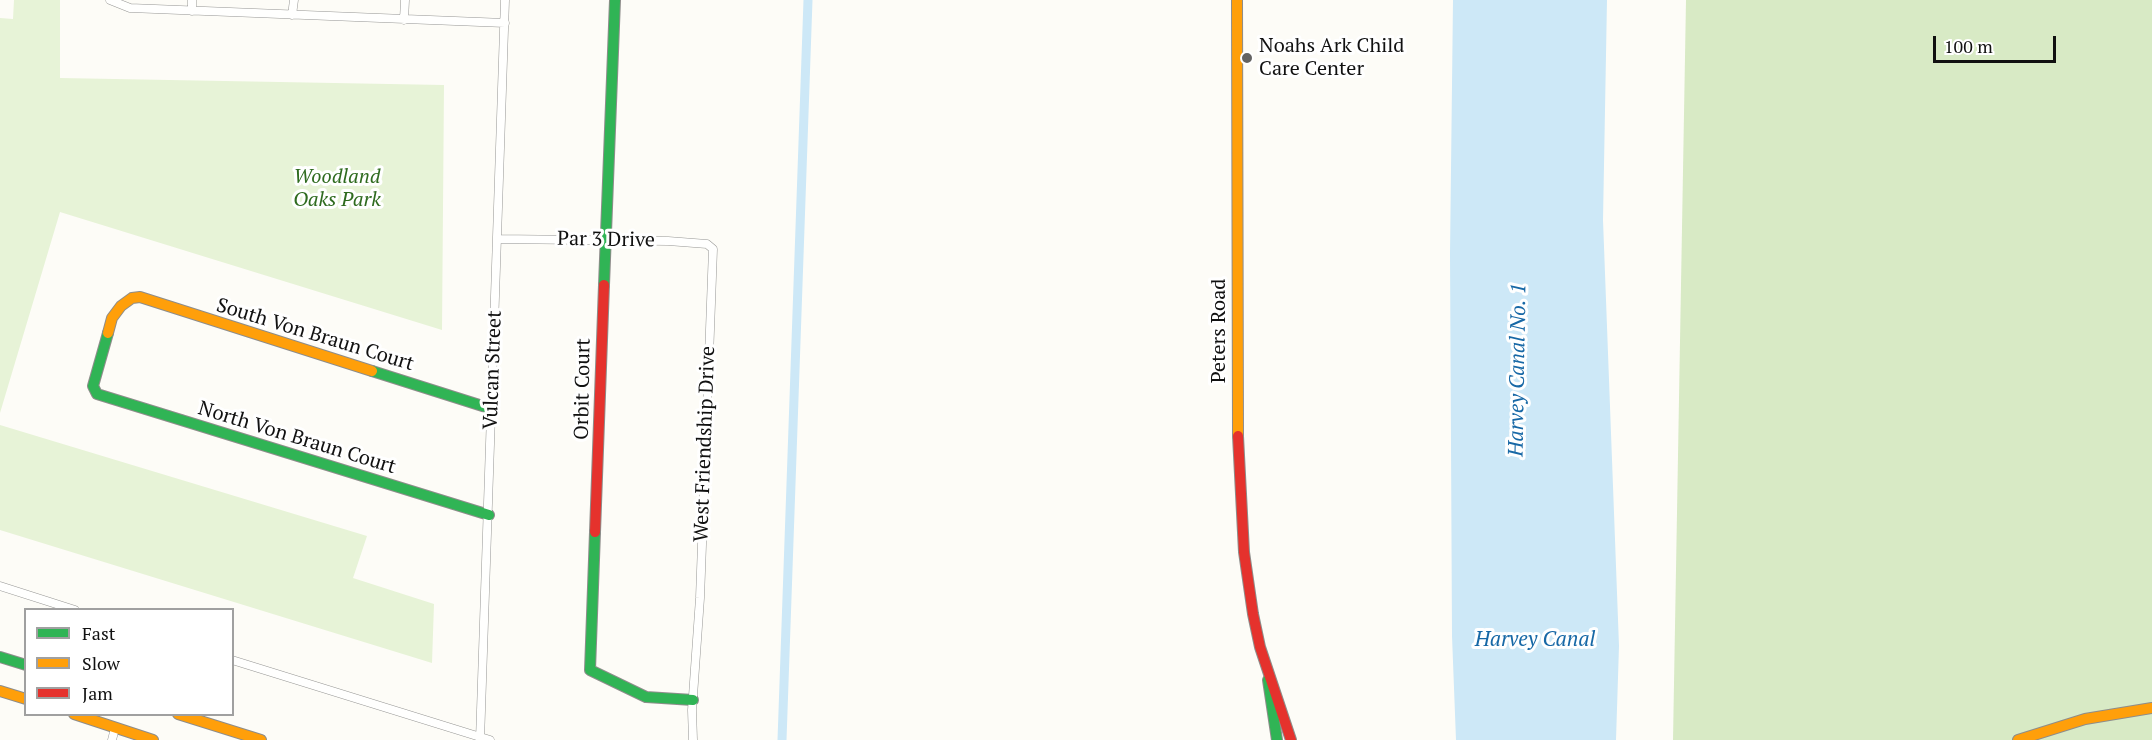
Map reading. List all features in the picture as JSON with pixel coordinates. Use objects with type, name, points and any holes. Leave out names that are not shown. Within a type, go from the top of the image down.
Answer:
[{"type":"street","points":[[110,0],[130,8],[505,23]]},
{"type":"street","points":[[192,0],[192,11]]},
{"type":"street","points":[[292,15],[294,0]]},
{"type":"street","points":[[405,0],[405,20]]},
{"type":"street","name":"Vulcan Street","points":[[481,739],[505,0]]},
{"type":"street","name":"Orbit Court","points":[[615,0],[604,239],[590,670],[646,697],[693,705]]},
{"type":"street","name":"Peters Road","points":[[1237,0],[1238,468],[1253,614],[1291,740]]},
{"type":"street","name":"Par 3 Drive","points":[[497,239],[604,239],[707,244],[713,249]]},
{"type":"street","name":"West Friendship Drive","points":[[693,740],[713,249]]},
{"type":"street","name":"South Von Braun Court","points":[[97,394],[93,386],[112,318],[128,301],[140,297],[205,320],[492,409]]},
{"type":"street","name":"North Von Braun Court","points":[[97,394],[139,409],[489,515]]},
{"type":"street","points":[[0,586],[72,608]]},
{"type":"street","points":[[0,657],[24,664]]},
{"type":"street","name":"Peters Road","points":[[1266,659],[1276,740]]},
{"type":"street","points":[[234,661],[490,740]]},
{"type":"street","points":[[0,691],[24,698]]},
{"type":"street","points":[[2018,740],[2085,719],[2152,708]]},
{"type":"street","points":[[80,716],[151,739],[161,740]]},
{"type":"street","points":[[112,740],[119,716]]},
{"type":"street","points":[[184,716],[261,740]]},
{"type":"street","points":[[216,726],[226,736],[226,740]]},
{"type":"green space","name":"Woodland Oaks Park","points":[[14,0],[60,0],[60,78],[444,85],[442,330],[60,212],[0,413],[0,18],[13,19]]},
{"type":"green space","points":[[1686,0],[2152,0],[2152,740],[1673,740]]},
{"type":"green space","points":[[0,425],[367,536],[353,578],[434,604],[432,663],[0,530]]},
{"type":"water","name":"Harvey Canal","points":[[1453,0],[1607,0],[1603,220],[1619,646],[1616,740],[1456,740],[1452,636],[1450,254]]},
{"type":"waterway","points":[[782,740],[808,0]]},
{"type":"traffic: fast","points":[[604,285],[615,0]]},
{"type":"traffic: fast","points":[[108,333],[93,386],[97,394],[489,515]]},
{"type":"traffic: fast","points":[[372,371],[492,409]]},
{"type":"traffic: fast","points":[[595,532],[590,670],[646,697],[693,700]]},
{"type":"traffic: fast","points":[[0,657],[24,664]]},
{"type":"traffic: fast","points":[[1268,680],[1277,740]]},
{"type":"traffic: slow","points":[[1237,0],[1238,436]]},
{"type":"traffic: slow","points":[[108,333],[112,318],[121,306],[132,298],[140,297],[372,371]]},
{"type":"traffic: slow","points":[[0,691],[24,698]]},
{"type":"traffic: slow","points":[[2018,740],[2085,719],[2152,708]]},
{"type":"traffic: slow","points":[[80,716],[153,740]]},
{"type":"traffic: slow","points":[[184,716],[261,740]]},
{"type":"traffic: jam","points":[[595,532],[604,285]]},
{"type":"traffic: jam","points":[[1238,436],[1244,552],[1253,614],[1260,647],[1291,740]]},
{"type":"place","name":"Noahs Ark Child Care Center","points":[[1247,58]]},
{"type":"water label","name":"Harvey Canal No. 1","points":[[1518,370]]}]
